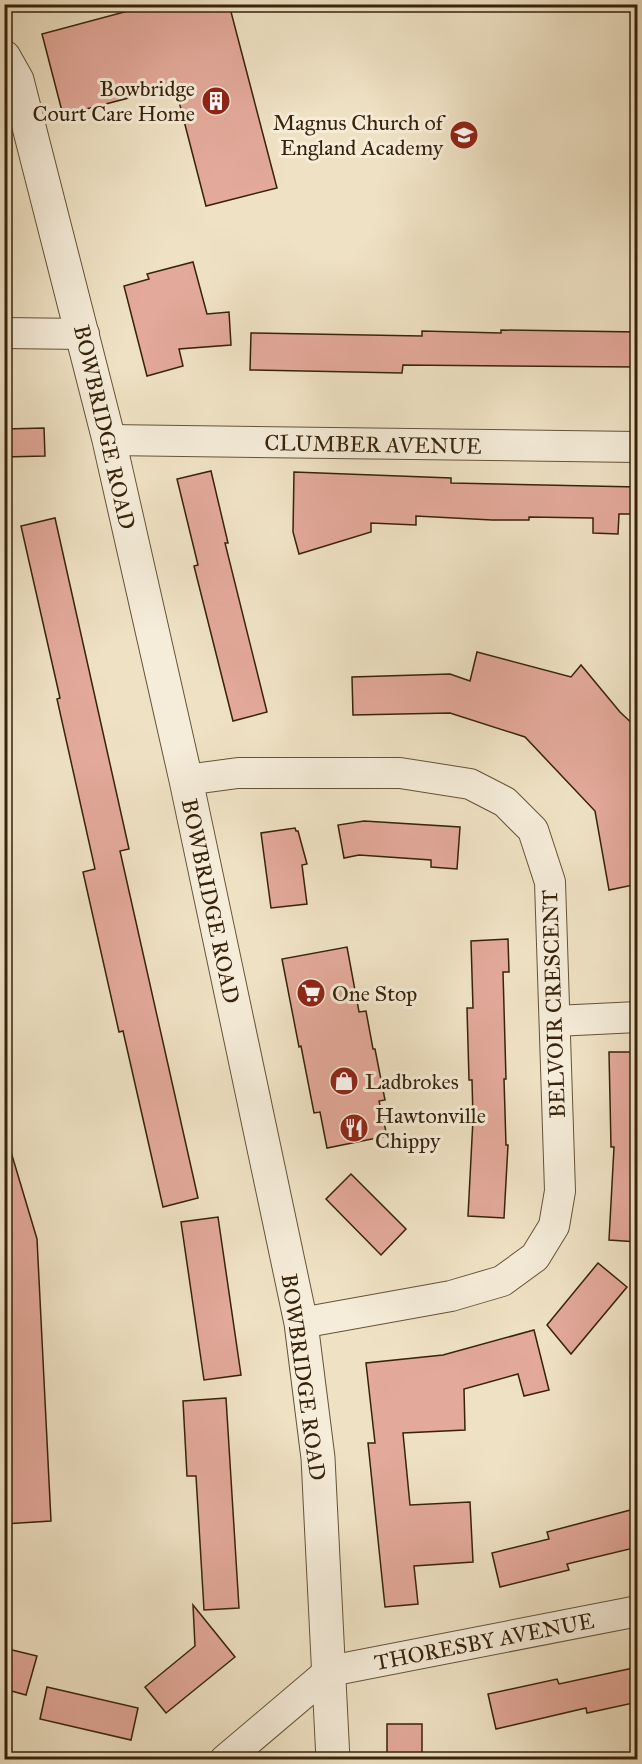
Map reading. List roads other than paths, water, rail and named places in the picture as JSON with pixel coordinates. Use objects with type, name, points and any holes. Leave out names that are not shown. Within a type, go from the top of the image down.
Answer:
[{"type":"street","name":"BOWBRIDGE ROAD","points":[[4,57],[17,80],[84,334],[186,780],[301,1323],[318,1458],[333,1760]]},
{"type":"street","points":[[4,333],[84,334]]},
{"type":"street","name":"CLUMBER AVENUE","points":[[109,441],[638,447]]},
{"type":"street","name":"BELVOIR CRESCENT","points":[[186,780],[238,773],[400,773],[470,784],[505,802],[533,830],[550,882],[560,1191],[554,1226],[535,1257],[502,1281],[451,1296],[301,1323]]},
{"type":"street","points":[[555,1021],[638,1017]]},
{"type":"street","name":"THORESBY AVENUE","points":[[330,1671],[638,1611]]},
{"type":"street","points":[[225,1760],[330,1671]]},
{"type":"place","name":"Bowbridge Court Care Home","points":[[216,101]]},
{"type":"place","name":"Magnus Church of England Academy","points":[[464,135]]},
{"type":"place","name":"One Stop","points":[[311,993]]},
{"type":"place","name":"Ladbrokes","points":[[344,1081]]},
{"type":"place","name":"Hawtonville Chippy","points":[[354,1128]]}]
